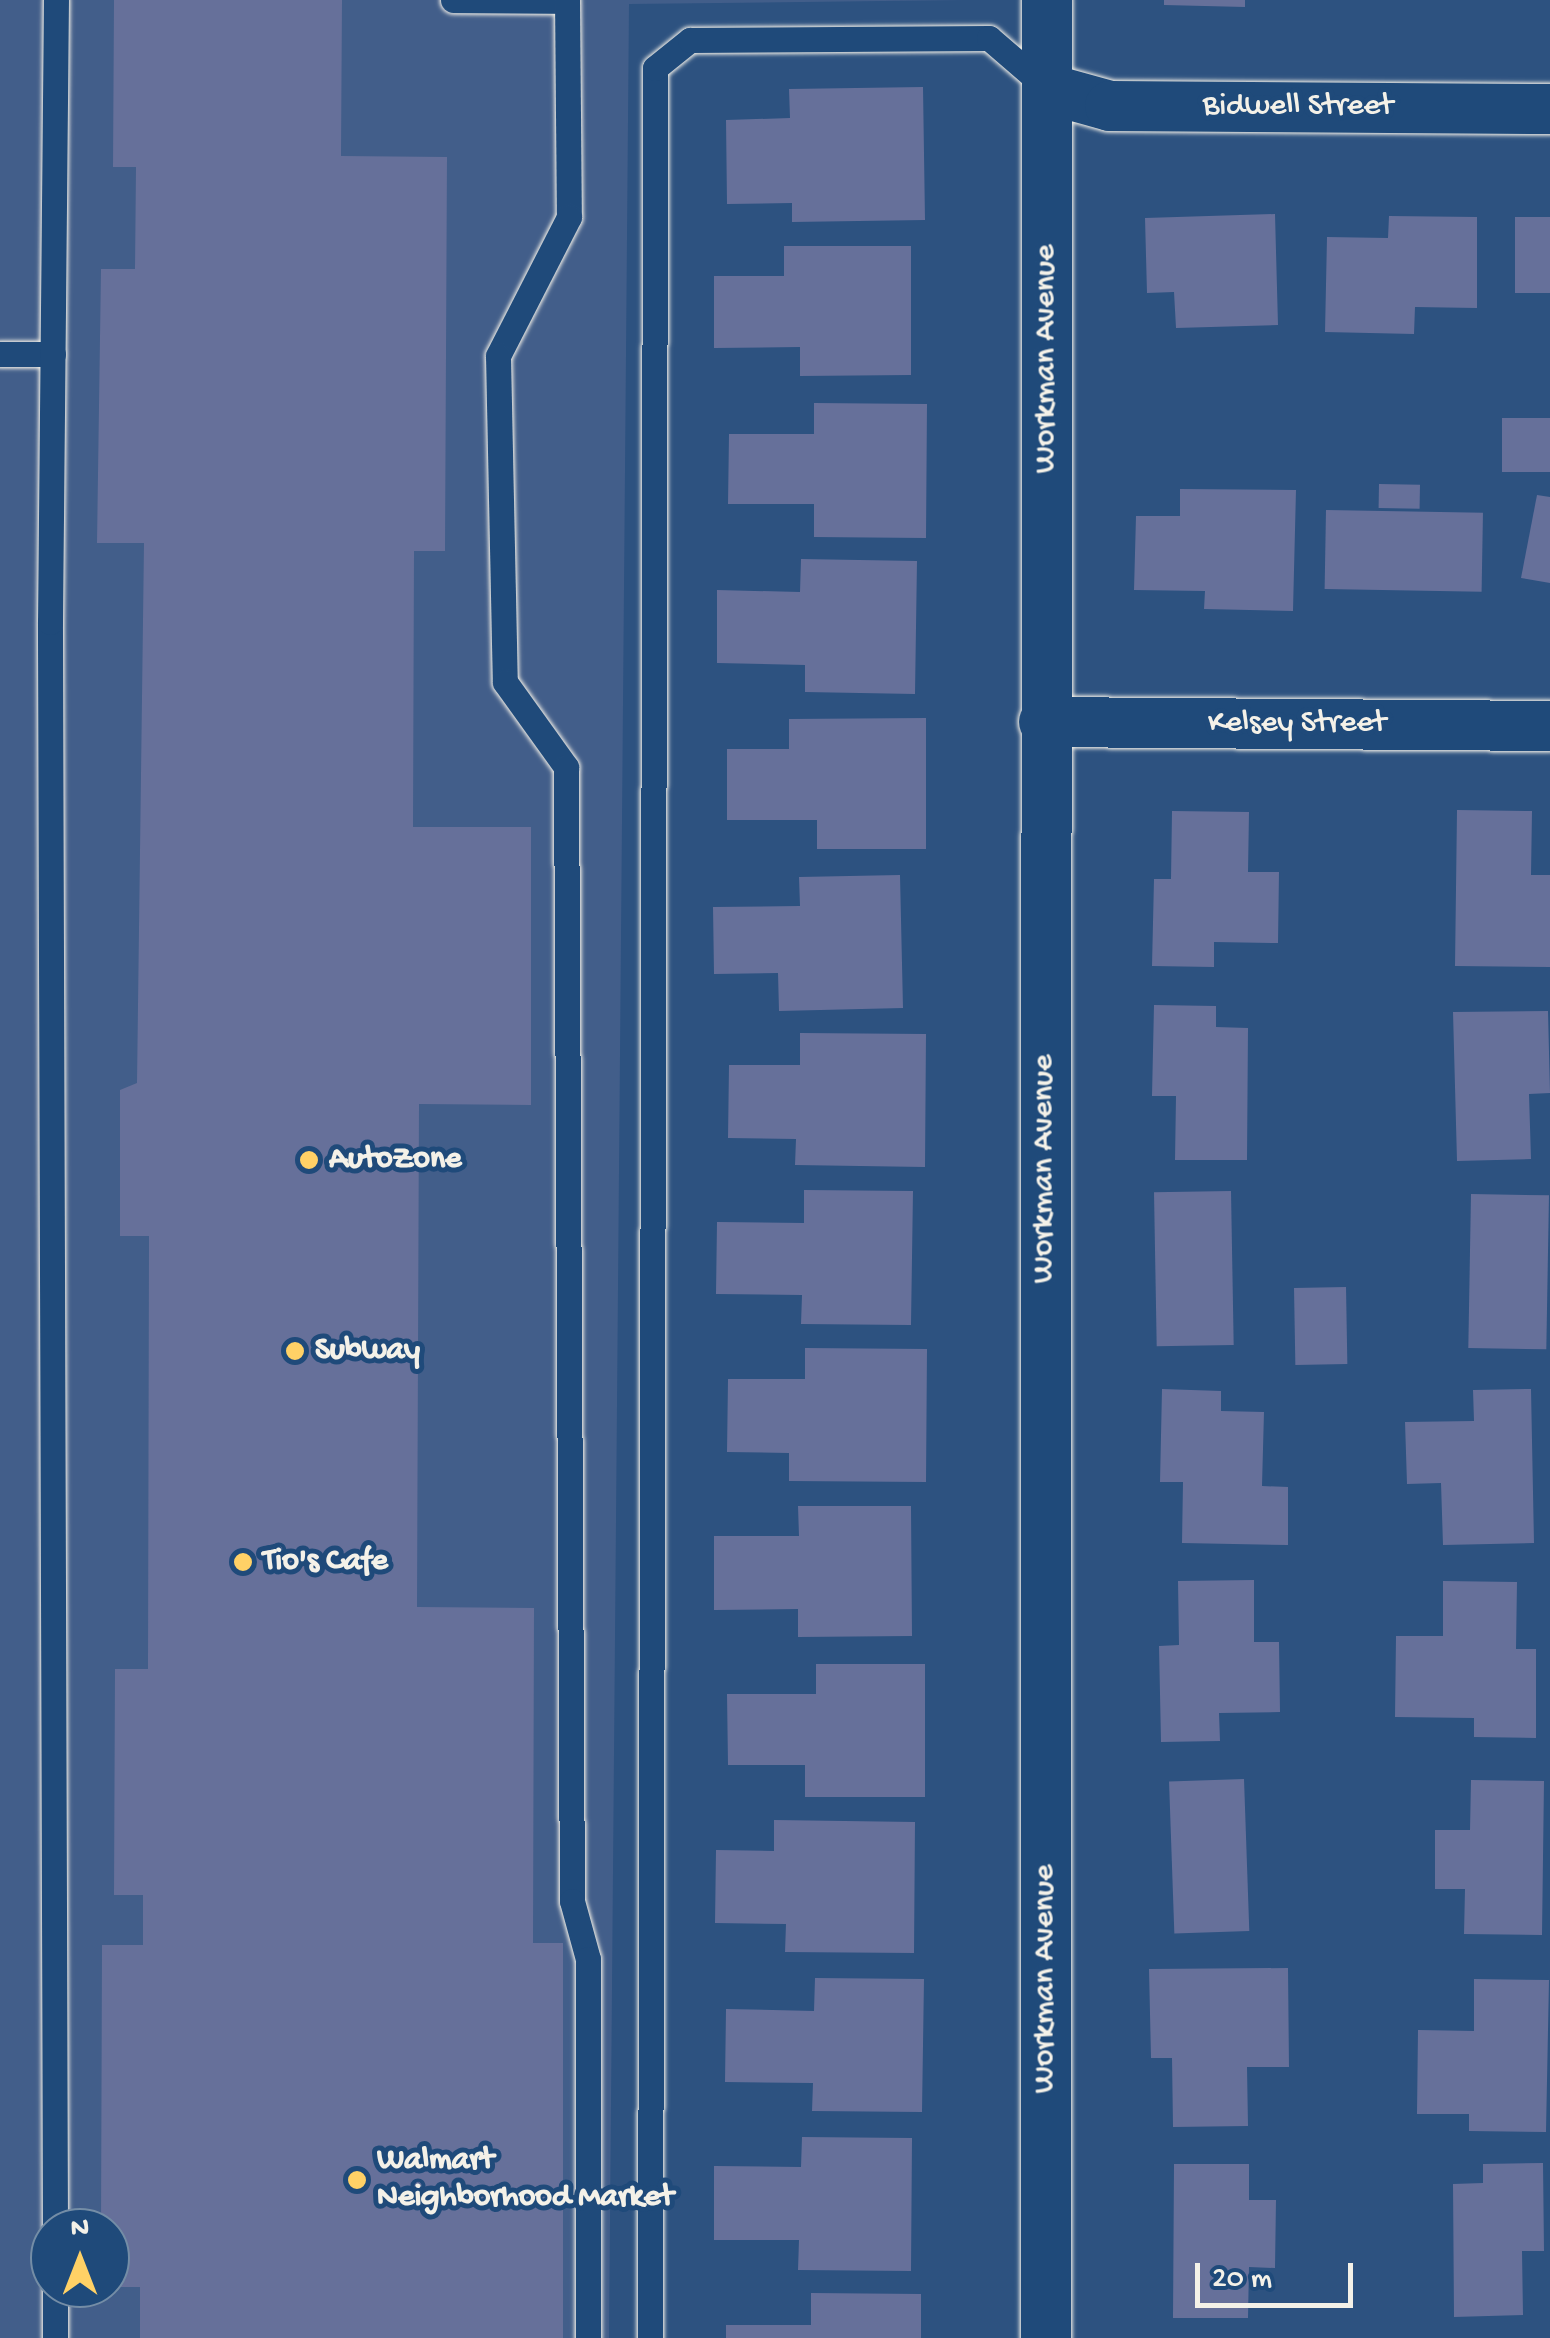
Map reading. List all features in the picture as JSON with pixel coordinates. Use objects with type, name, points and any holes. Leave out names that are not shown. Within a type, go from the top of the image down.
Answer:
[{"type":"street","name":"Workman Avenue","points":[[1046,2338],[1047,0]]},
{"type":"street","name":"Bidwell Street","points":[[1049,89],[1110,106],[1550,109]]},
{"type":"street","name":"Kelsey Street","points":[[1044,722],[1550,726]]},
{"type":"lane","points":[[55,2208],[56,0]]},
{"type":"lane","points":[[453,0],[568,0],[569,217],[498,356],[505,682],[566,768],[572,1901],[588,1959],[588,2338]]},
{"type":"lane","points":[[650,2338],[656,68],[690,40],[989,38],[1049,89]]},
{"type":"lane","points":[[0,354],[54,354]]},
{"type":"lane","points":[[55,2308],[55,2338]]},
{"type":"shaded area","points":[[0,0],[965,0],[629,4],[609,2338],[0,2338]]},
{"type":"building","points":[[114,0],[342,0],[341,156],[447,157],[445,551],[414,551],[413,827],[531,827],[531,1105],[419,1104],[417,1607],[534,1608],[533,1943],[563,1943],[563,2338],[140,2338],[140,2287],[130,2287],[130,2208],[101,2208],[102,1945],[143,1945],[143,1895],[114,1895],[115,1669],[148,1669],[149,1236],[120,1236],[120,1090],[137,1083],[144,543],[97,543],[101,269],[135,269],[136,167],[113,167]]},
{"type":"building","points":[[1164,0],[1245,0],[1245,7],[1164,5]]},
{"type":"building","points":[[923,87],[925,220],[792,222],[792,203],[727,204],[726,120],[790,118],[789,89]]},
{"type":"building","points":[[1275,214],[1278,325],[1176,328],[1174,292],[1147,293],[1145,218]]},
{"type":"building","points":[[1389,216],[1477,217],[1477,308],[1415,307],[1414,334],[1325,332],[1327,237],[1388,238]]},
{"type":"building","points":[[1515,217],[1550,217],[1550,293],[1515,293]]},
{"type":"building","points":[[784,246],[911,246],[911,375],[800,376],[800,347],[714,348],[714,276],[784,276]]},
{"type":"building","points":[[814,403],[927,404],[926,538],[814,537],[814,504],[728,504],[729,434],[814,434]]},
{"type":"building","points":[[1502,418],[1550,418],[1550,472],[1502,472]]},
{"type":"building","points":[[1379,484],[1420,485],[1420,509],[1379,508]]},
{"type":"building","points":[[1180,489],[1296,490],[1293,611],[1204,609],[1205,591],[1134,590],[1136,516],[1180,516]]},
{"type":"building","points":[[1537,495],[1550,497],[1550,583],[1521,578]]},
{"type":"building","points":[[1326,510],[1483,513],[1482,592],[1325,589]]},
{"type":"building","points":[[801,559],[917,561],[915,694],[805,692],[805,665],[717,663],[717,590],[800,592]]},
{"type":"building","points":[[926,718],[926,849],[817,849],[817,820],[727,820],[727,749],[789,749],[789,719]]},
{"type":"building","points":[[1457,810],[1532,811],[1531,875],[1550,875],[1550,967],[1455,966]]},
{"type":"building","points":[[1172,811],[1249,812],[1248,872],[1279,872],[1278,943],[1214,942],[1214,967],[1152,966],[1154,879],[1171,879]]},
{"type":"building","points":[[900,875],[903,1008],[779,1011],[778,973],[714,974],[713,907],[800,906],[799,877]]},
{"type":"building","points":[[1154,1005],[1216,1006],[1216,1027],[1248,1028],[1247,1160],[1175,1160],[1176,1096],[1152,1096]]},
{"type":"building","points":[[1548,1011],[1550,1093],[1529,1094],[1531,1159],[1457,1161],[1453,1012]]},
{"type":"building","points":[[800,1033],[926,1034],[925,1167],[795,1165],[796,1139],[728,1138],[729,1065],[800,1065]]},
{"type":"building","points":[[804,1190],[913,1191],[911,1325],[801,1324],[802,1295],[716,1294],[717,1222],[804,1223]]},
{"type":"building","points":[[1231,1191],[1234,1345],[1157,1346],[1154,1192]]},
{"type":"building","points":[[1471,1194],[1549,1195],[1546,1349],[1468,1348]]},
{"type":"building","points":[[1346,1287],[1347,1364],[1295,1365],[1294,1288]]},
{"type":"building","points":[[805,1348],[927,1349],[926,1482],[789,1481],[789,1453],[727,1452],[728,1379],[805,1379]]},
{"type":"building","points":[[1162,1389],[1221,1391],[1221,1411],[1264,1412],[1262,1486],[1288,1487],[1288,1545],[1182,1543],[1183,1482],[1160,1482]]},
{"type":"building","points":[[1531,1389],[1534,1543],[1443,1545],[1441,1483],[1407,1484],[1405,1422],[1474,1421],[1473,1390]]},
{"type":"building","points":[[798,1506],[911,1506],[912,1636],[798,1637],[798,1609],[714,1610],[714,1536],[799,1536]]},
{"type":"building","points":[[1254,1580],[1254,1642],[1279,1642],[1280,1712],[1219,1713],[1220,1741],[1161,1742],[1159,1646],[1179,1645],[1178,1581]]},
{"type":"building","points":[[1443,1581],[1517,1582],[1516,1649],[1536,1649],[1536,1738],[1474,1737],[1474,1718],[1395,1717],[1396,1636],[1443,1636]]},
{"type":"building","points":[[816,1664],[925,1664],[925,1797],[805,1797],[805,1765],[728,1765],[727,1694],[816,1694]]},
{"type":"building","points":[[1244,1779],[1249,1931],[1174,1934],[1169,1782]]},
{"type":"building","points":[[1471,1780],[1544,1781],[1542,1935],[1464,1934],[1465,1889],[1435,1889],[1435,1830],[1470,1830]]},
{"type":"building","points":[[774,1820],[915,1822],[914,1953],[785,1952],[786,1924],[715,1923],[716,1850],[774,1851]]},
{"type":"building","points":[[1288,1968],[1289,2067],[1247,2067],[1248,2126],[1173,2127],[1172,2058],[1151,2058],[1149,1969]]},
{"type":"building","points":[[815,1978],[924,1979],[922,2112],[812,2111],[813,2083],[725,2082],[726,2009],[814,2011]]},
{"type":"building","points":[[1474,1979],[1549,1980],[1546,2132],[1469,2131],[1469,2114],[1417,2114],[1418,2030],[1474,2031]]},
{"type":"building","points":[[802,2137],[912,2138],[911,2271],[798,2270],[799,2240],[714,2240],[714,2166],[801,2167]]},
{"type":"building","points":[[1543,2163],[1544,2251],[1522,2251],[1523,2315],[1454,2317],[1453,2184],[1483,2183],[1483,2164]]},
{"type":"building","points":[[1174,2164],[1249,2164],[1249,2200],[1276,2200],[1275,2268],[1249,2267],[1248,2318],[1173,2318]]},
{"type":"building","points":[[811,2293],[921,2294],[921,2338],[726,2338],[726,2325],[811,2325]]},
{"type":"place","name":"AutoZone","points":[[309,1160]]},
{"type":"place","name":"Subway","points":[[295,1351]]},
{"type":"place","name":"Tio's Cafe","points":[[243,1562]]},
{"type":"place","name":"Walmart Neighborhood Market","points":[[357,2180]]}]
